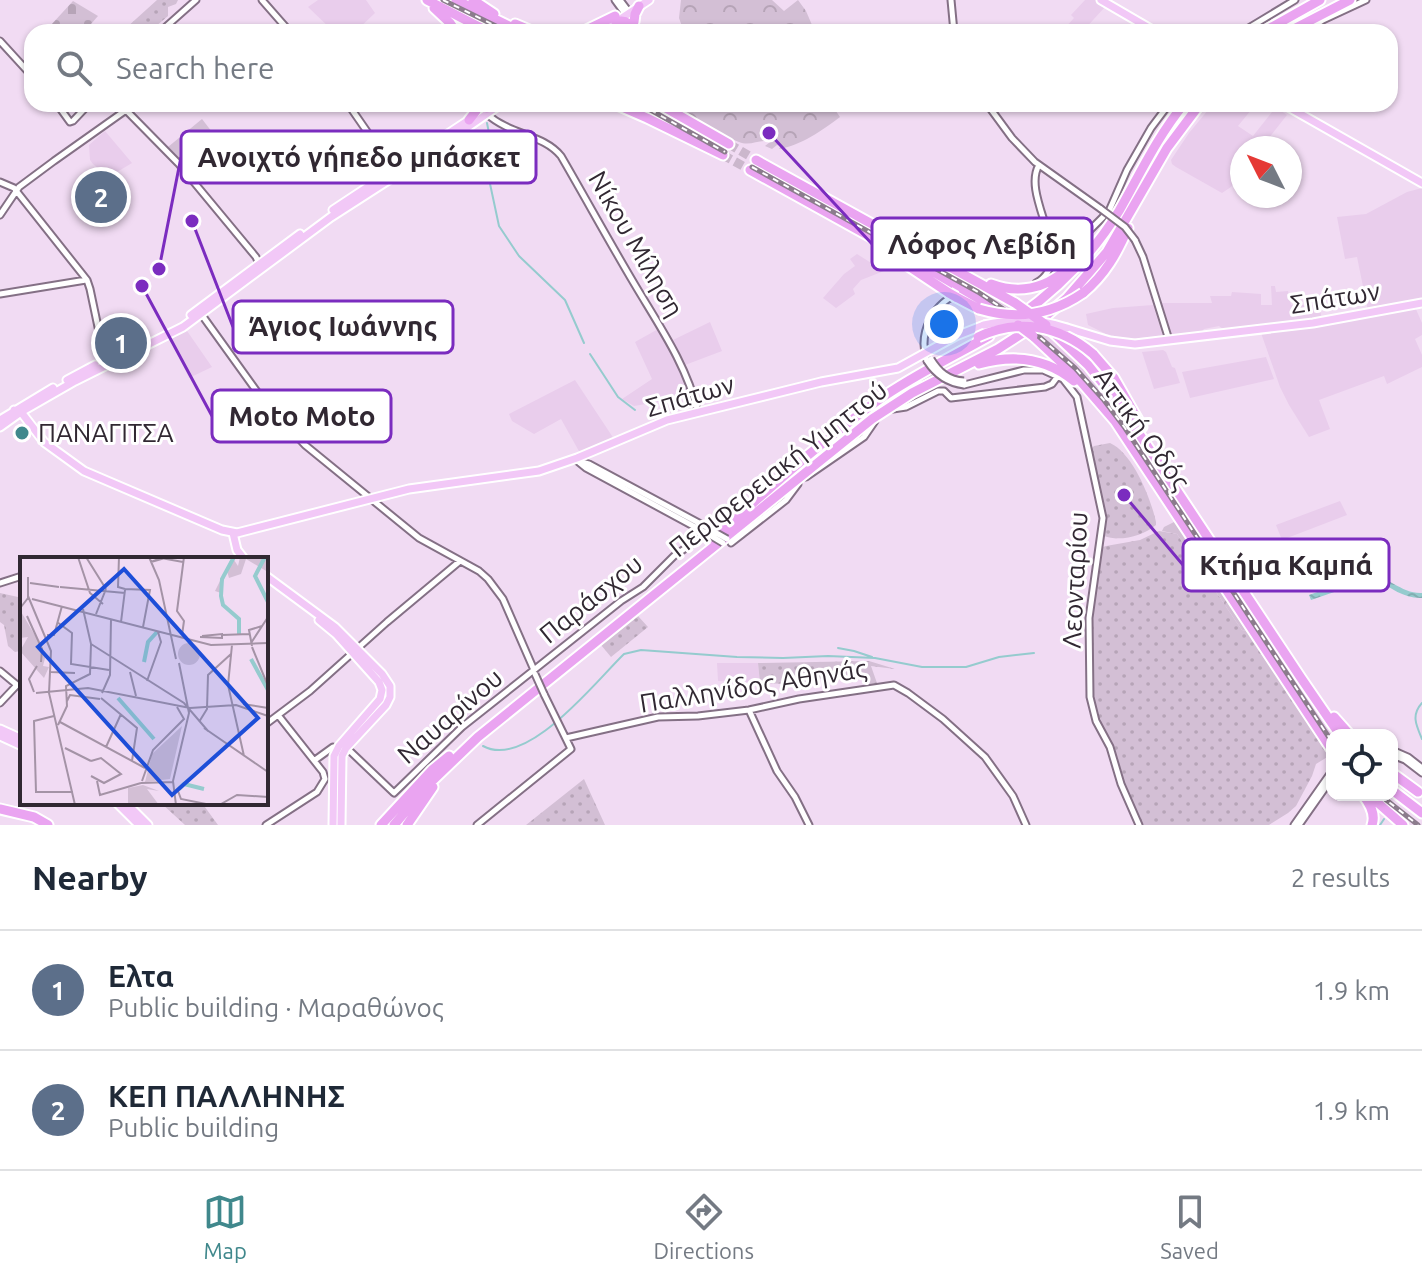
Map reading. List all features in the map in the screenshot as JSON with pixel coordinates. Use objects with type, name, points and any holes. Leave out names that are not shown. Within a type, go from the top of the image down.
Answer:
[{"type":"highway","points":[[425,0],[450,24]]},
{"type":"highway","points":[[425,0],[473,24]]},
{"type":"highway","points":[[456,0],[505,24]]},
{"type":"highway","points":[[473,0],[514,24]]},
{"type":"highway","points":[[1277,24],[1320,0]]},
{"type":"highway","points":[[1304,24],[1350,0]]},
{"type":"highway","points":[[627,19],[635,15],[640,3]]},
{"type":"highway","points":[[469,120],[475,112]]},
{"type":"highway","points":[[634,112],[723,155],[647,112]]},
{"type":"highway","points":[[673,112],[729,144]]},
{"type":"highway","points":[[679,112],[708,132]]},
{"type":"highway","name":"Περιφερειακή Υμηττού","points":[[391,825],[421,785],[454,752],[854,419],[909,380],[991,335],[1051,292],[1095,246],[1178,112]]},
{"type":"highway","name":"Περιφερειακή Υμηττού","points":[[391,825],[446,766],[859,428],[912,393],[998,349],[1035,325],[1067,298],[1107,252],[1159,161],[1193,112]]},
{"type":"highway","name":"Αττική Οδός","points":[[756,160],[1015,303],[1046,325],[1080,356],[1105,385],[1182,496],[1336,729]]},
{"type":"highway","points":[[808,203],[979,309],[1027,315],[1072,301],[1094,284],[1111,263],[1159,161]]},
{"type":"highway","name":"Αττική Οδός","points":[[750,170],[1006,315],[1059,358],[1115,421],[1326,741]]},
{"type":"highway","points":[[934,257],[1004,288],[1029,289],[1048,283],[1065,272],[1085,249],[1140,171]]},
{"type":"highway","points":[[854,419],[897,383],[978,337],[1007,327],[1039,327],[1066,336],[1093,354],[1114,378],[1182,496]]},
{"type":"highway","points":[[912,393],[992,360],[1035,360],[1054,367],[1079,385],[1134,450]]},
{"type":"highway","points":[[1301,678],[1345,729]]},
{"type":"highway","points":[[407,825],[447,771],[501,720]]},
{"type":"highway","points":[[381,825],[432,770],[454,752]]},
{"type":"highway","points":[[1398,777],[1418,792]]},
{"type":"highway","points":[[1398,795],[1422,813]]},
{"type":"highway","points":[[1368,801],[1374,820],[1372,825]]},
{"type":"highway","points":[[1373,801],[1403,825]]},
{"type":"highway","points":[[0,812],[38,825]]},
{"type":"highway","points":[[0,812],[34,817],[48,825]]},
{"type":"main road","points":[[627,19],[640,3],[649,0]]},
{"type":"main road","points":[[1101,0],[1142,24]]},
{"type":"main road","points":[[2,423],[17,411],[105,363],[167,336],[329,213],[395,173],[481,112]]},
{"type":"main road","points":[[1298,112],[1422,183]]},
{"type":"main road","points":[[395,173],[469,120]]},
{"type":"main road","name":"Σπάτων","points":[[231,535],[409,489],[532,473],[575,460],[650,426],[698,412],[821,382],[885,372],[928,357],[962,333],[984,325],[1007,321],[1051,323],[1128,344],[1324,321],[1422,303]]},
{"type":"main road","points":[[17,411],[45,444],[84,471],[231,535],[242,557]]},
{"type":"main road","points":[[2,423],[17,418],[43,447],[88,478],[231,535]]},
{"type":"main road","points":[[231,535],[231,548],[236,557]]},
{"type":"main road","points":[[268,579],[335,627],[379,682],[382,694],[340,751],[341,825]]},
{"type":"main road","points":[[268,580],[336,634],[386,680],[390,691],[386,705],[355,738],[340,751],[329,754],[333,758],[333,825]]},
{"type":"main road","points":[[0,729],[20,738]]},
{"type":"main road","points":[[0,736],[20,745]]},
{"type":"main road","points":[[119,805],[139,825]]},
{"type":"main road","points":[[128,805],[148,825]]},
{"type":"street","points":[[169,24],[196,0]]},
{"type":"street","points":[[262,0],[283,24]]},
{"type":"street","points":[[618,0],[627,19]]},
{"type":"street","points":[[951,0],[953,24]]},
{"type":"street","points":[[1255,24],[1295,0]]},
{"type":"street","points":[[1317,24],[1366,0]]},
{"type":"street","points":[[0,38],[24,64]]},
{"type":"street","points":[[63,112],[70,121],[80,112]]},
{"type":"street","points":[[0,215],[16,191],[123,112]]},
{"type":"street","points":[[128,112],[178,163],[240,236],[260,266]]},
{"type":"street","points":[[353,112],[395,173]]},
{"type":"street","name":"Νίκου Μίληση","points":[[492,112],[505,127],[549,144],[561,156],[636,287],[662,326],[691,385],[698,412]]},
{"type":"street","points":[[993,112],[1039,168],[1119,221],[1135,240],[1171,341]]},
{"type":"street","points":[[1050,249],[1071,249],[1107,214],[1127,170],[1163,112]]},
{"type":"street","points":[[1011,286],[1033,284],[1043,279],[1050,265],[1048,232],[1034,187],[1039,168]]},
{"type":"street","points":[[0,182],[16,191],[87,280],[105,363]]},
{"type":"street","points":[[0,294],[87,280]]},
{"type":"street","points":[[575,460],[589,464],[727,542],[786,500],[798,484],[864,437],[877,419],[893,409],[906,407],[938,391],[944,391],[951,398],[1052,384],[1058,376],[1049,371],[1031,369],[964,383],[952,382],[935,372],[928,357],[925,338],[930,318],[948,298],[956,294]]},
{"type":"street","points":[[200,312],[254,388],[305,445],[419,538],[479,571],[501,595],[571,749],[477,825]]},
{"type":"street","name":"Λεονταρίου","points":[[1058,376],[1072,388],[1079,402],[1103,518],[1089,618],[1091,704],[1139,825]]},
{"type":"street","name":"Παράσχου","points":[[535,672],[621,601],[643,587],[674,556],[708,532]]},
{"type":"street","points":[[268,722],[310,691],[460,561]]},
{"type":"street","points":[[0,583],[20,577]]},
{"type":"street","points":[[0,671],[17,685],[0,703]]},
{"type":"street","name":"Ναυαρίνου","points":[[340,751],[394,793],[462,727],[535,672]]},
{"type":"street","name":"Παλληνίδος Αθηνάς","points":[[566,738],[658,717],[749,710],[799,699],[899,686],[943,719],[985,757],[1003,779],[1026,825]]},
{"type":"street","points":[[749,710],[777,771],[809,825]]},
{"type":"street","points":[[266,825],[319,791],[325,779],[315,760],[278,715]]},
{"type":"street","points":[[315,760],[340,751]]},
{"type":"street","points":[[1398,756],[1422,771]]},
{"type":"street","points":[[1298,825],[1326,781]]},
{"type":"street","points":[[1298,825],[1326,786]]},
{"type":"shaded area","points":[[318,0],[366,0],[375,13],[363,24],[326,24],[308,7]]},
{"type":"shaded area","points":[[1085,0],[1096,0],[1105,7],[1089,24],[1069,24],[1074,18],[1071,15]]},
{"type":"shaded area","points":[[1206,112],[1249,112],[1238,126],[1253,136],[1230,136],[1230,188],[1222,193],[1176,167],[1171,160]]},
{"type":"shaded area","points":[[1272,112],[1287,115],[1270,136],[1253,136]]},
{"type":"shaded area","points":[[105,131],[132,163],[112,175],[106,175],[90,160],[89,145]]},
{"type":"shaded area","points":[[755,161],[1027,313],[1014,314],[751,169]]},
{"type":"shaded area","points":[[1422,188],[1422,300],[1368,311],[1357,257],[1345,259],[1337,217],[1366,214],[1407,192]]},
{"type":"shaded area","points":[[857,254],[884,271],[861,280],[853,289],[855,294],[836,308],[823,298],[855,266],[850,259]]},
{"type":"shaded area","points":[[1271,286],[1275,286],[1276,292],[1288,291],[1291,305],[1319,305],[1322,319],[1227,332],[1219,326],[1204,329],[1199,335],[1172,336],[1162,303],[1212,303],[1210,296],[1231,296],[1232,292],[1261,294],[1261,305],[1272,305]]},
{"type":"shaded area","points":[[1153,305],[1163,336],[1128,339],[1106,334],[1088,325],[1086,314]]},
{"type":"shaded area","points":[[1415,307],[1422,323],[1422,335],[1415,339],[1422,355],[1422,367],[1387,384],[1384,376],[1319,400],[1330,429],[1309,437],[1280,387],[1261,333]]},
{"type":"shaded area","points":[[710,322],[722,351],[685,365],[673,340]]},
{"type":"shaded area","points":[[185,328],[212,367],[189,378],[170,337]]},
{"type":"shaded area","points":[[660,328],[690,391],[663,401],[634,406],[622,399],[652,379],[635,342]]},
{"type":"shaded area","points":[[1028,328],[1050,332],[1103,387],[1333,729],[1326,729],[1326,737],[1134,444]]},
{"type":"shaded area","points":[[1163,350],[1175,368],[1180,383],[1154,389],[1142,352]]},
{"type":"shaded area","points":[[1266,357],[1274,379],[1190,398],[1182,372]]},
{"type":"shaded area","points":[[575,380],[614,439],[580,453],[561,419],[534,434],[512,421],[509,414]]},
{"type":"shaded area","points":[[1340,501],[1347,515],[1282,540],[1276,525]]},
{"type":"shaded area","points":[[717,663],[758,663],[760,683],[718,681]]},
{"type":"green space","points":[[157,0],[178,0],[168,7],[168,16],[158,24],[130,24]]},
{"type":"green space","points":[[681,0],[772,0],[784,11],[798,0],[812,24],[681,24]]},
{"type":"green space","points":[[73,1],[98,16],[91,24],[52,24]]},
{"type":"green space","points":[[684,112],[837,112],[840,117],[803,141],[779,149],[781,146],[772,149],[765,146],[770,142],[743,143],[717,132]]},
{"type":"green space","points":[[202,119],[212,132],[180,159],[168,147]]},
{"type":"green space","points":[[930,371],[936,377],[921,384],[542,681],[855,421]]},
{"type":"green space","points":[[1110,443],[1133,466],[1150,501],[1156,522],[1151,529],[1131,537],[1104,536],[1105,517],[1090,450],[1094,446]]},
{"type":"green space","points":[[1176,521],[1247,631],[1242,630],[1177,534],[1162,531]]},
{"type":"green space","points":[[1159,531],[1177,534],[1242,630],[1247,631],[1326,751],[1326,758],[1316,764],[1296,806],[1269,825],[1143,825],[1123,782],[1109,736],[1099,724],[1093,703],[1091,610],[1103,547],[1140,540]]},
{"type":"green space","points":[[0,593],[18,597],[20,651],[15,652],[8,646],[4,625],[0,622]]},
{"type":"green space","points":[[638,616],[648,627],[611,657],[601,645]]},
{"type":"green space","points":[[869,661],[895,669],[871,666],[878,686],[869,688],[864,677],[856,674],[788,684],[760,683],[758,663]]},
{"type":"green space","points":[[584,779],[605,825],[526,825]]},
{"type":"green space","points":[[163,805],[203,805],[218,825],[185,825]]},
{"type":"water","points":[[1365,575],[1422,593],[1422,598],[1404,595],[1372,579],[1311,600],[1309,595]]},
{"type":"waterway","points":[[487,123],[491,143],[486,165],[499,226],[519,256],[565,300],[584,343]]},
{"type":"waterway","points":[[590,354],[618,397],[635,410]]},
{"type":"waterway","points":[[838,648],[872,657]]},
{"type":"waterway","points":[[483,746],[501,750],[520,746],[539,735],[578,702],[624,654],[641,650],[737,657],[875,658],[922,667],[966,667],[999,657],[1034,653]]},
{"type":"waterway","points":[[1422,703],[1416,716],[1422,739]]},
{"type":"waterway","points":[[1380,825],[1384,819]]},
{"type":"tunnel","points":[[729,144],[756,160]]},
{"type":"tunnel","points":[[723,155],[750,170]]},
{"type":"railway","points":[[443,0],[492,24]]},
{"type":"railway","points":[[654,112],[725,152]]},
{"type":"railway","points":[[752,167],[978,292],[1020,320],[1075,368],[1125,428],[1326,733]]},
{"type":"railway","points":[[1388,801],[1418,825]]},
{"type":"place","name":"Λόφος Λεβίδη","points":[[769,133]]},
{"type":"place","name":"ΚΕΠ ΠΑΛΛΗΝΗΣ","points":[[101,197]]},
{"type":"place","name":"Άγιος Ιωάννης","points":[[192,221]]},
{"type":"place","name":"Ανοιχτό γήπεδο μπάσκετ","points":[[159,269]]},
{"type":"place","name":"Moto Moto","points":[[142,286]]},
{"type":"place","name":"Ελτα","points":[[121,343]]},
{"type":"place","name":"ΠΑΝΑΓΙΤΣΑ","points":[[22,433]]},
{"type":"place","name":"Kτήμα Καμπά","points":[[1124,495]]}]
